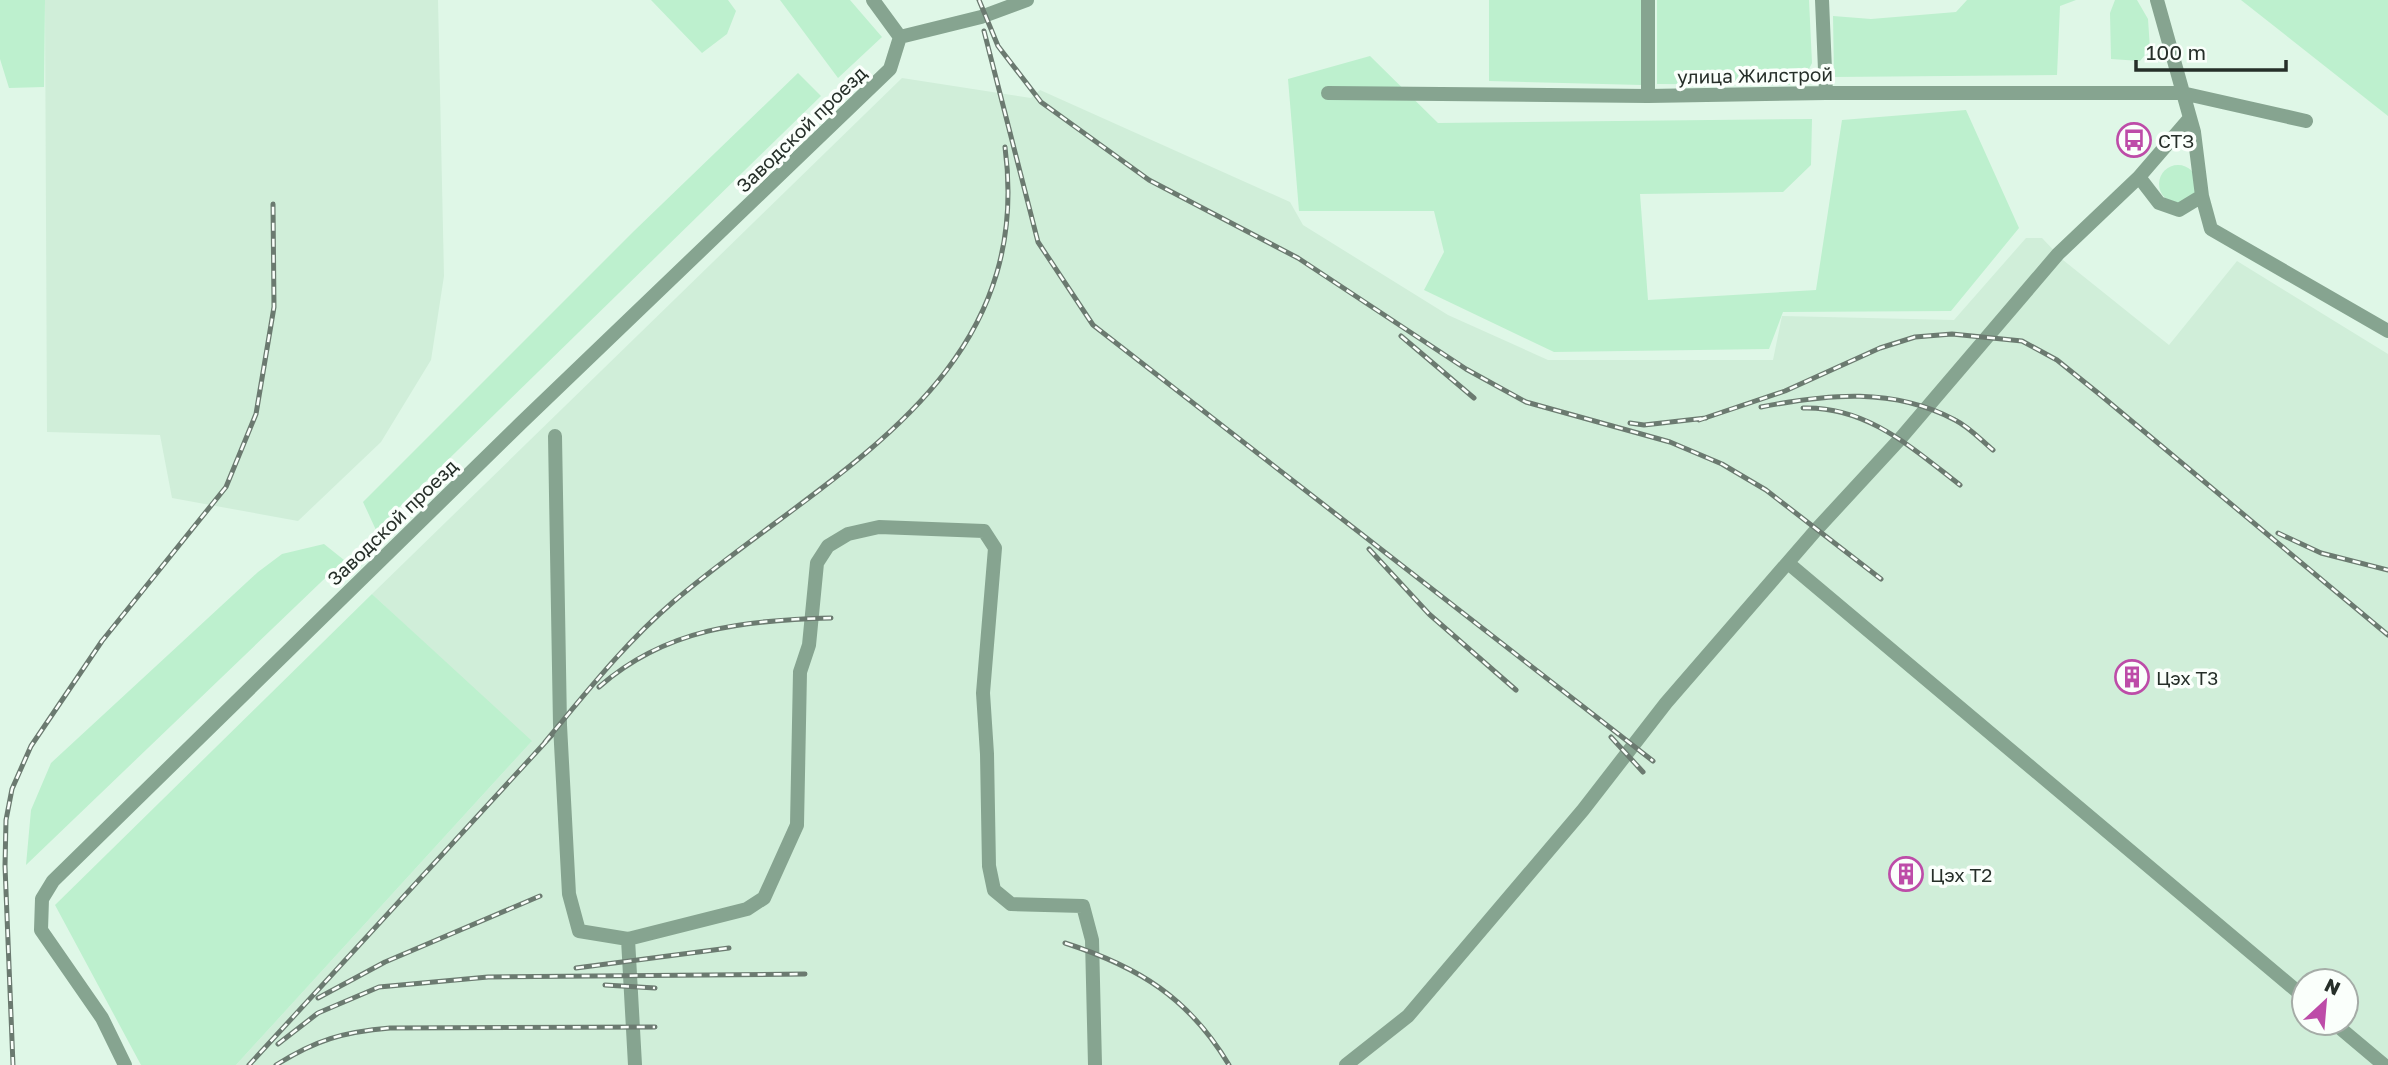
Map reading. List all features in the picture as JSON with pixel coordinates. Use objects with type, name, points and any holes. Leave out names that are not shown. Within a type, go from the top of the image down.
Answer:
[{"type":"street","points":[[873,0],[900,37],[981,17],[1027,0]]},
{"type":"street","points":[[1648,0],[1648,96]]},
{"type":"street","points":[[1822,0],[1826,93]]},
{"type":"street","points":[[2157,0],[2194,132],[2202,196],[2211,229],[2388,331]]},
{"type":"street","name":"Заводской проезд","points":[[125,1065],[102,1018],[41,930],[41,899],[53,881],[511,433],[890,69],[900,37]]},
{"type":"street","name":"улица Жилстрой","points":[[1328,93],[1648,96],[2182,93],[2306,121]]},
{"type":"street","points":[[1351,1064],[1408,1016],[1583,810],[1666,703],[1900,439],[2058,254],[2139,177],[2189,119]]},
{"type":"street","points":[[2139,177],[2159,203],[2179,210],[2202,196]]},
{"type":"street","points":[[555,436],[560,725],[569,894],[579,931],[628,939],[747,909],[764,898],[782,865],[797,825],[800,671],[809,645],[817,563],[828,546],[848,534],[879,527],[984,531],[995,548],[982,693],[987,754],[989,866],[994,890],[1011,904],[1083,906],[1092,940],[1095,1065]]},
{"type":"street","points":[[1788,563],[2290,985]]},
{"type":"street","points":[[628,939],[635,1065]]},
{"type":"street","points":[[2351,1037],[2384,1065]]},
{"type":"shaded area","points":[[0,0],[45,0],[44,87],[9,88],[0,59]]},
{"type":"shaded area","points":[[45,0],[438,0],[444,276],[431,360],[381,442],[298,521],[172,498],[160,435],[47,432]]},
{"type":"shaded area","points":[[651,0],[728,0],[736,11],[727,34],[702,53]]},
{"type":"shaded area","points":[[780,0],[850,0],[882,37],[838,78]]},
{"type":"shaded area","points":[[1489,0],[1641,0],[1642,85],[1489,81]]},
{"type":"shaded area","points":[[1657,0],[1809,0],[1812,63],[1801,85],[1657,84]]},
{"type":"shaded area","points":[[1967,0],[2076,0],[2060,6],[2057,75],[1834,77],[1833,16],[1871,19],[1956,12]]},
{"type":"shaded area","points":[[2115,0],[2137,0],[2148,19],[2150,49],[2140,61],[2111,59],[2110,13]]},
{"type":"shaded area","points":[[2241,0],[2388,0],[2388,116]]},
{"type":"shaded area","points":[[1370,56],[1438,123],[1812,119],[1811,165],[1783,192],[1640,194],[1648,300],[1816,290],[1842,120],[1966,110],[2019,228],[1951,311],[1783,312],[1769,349],[1554,352],[1424,290],[1444,252],[1434,211],[1299,211],[1288,79]]},
{"type":"shaded area","points":[[798,73],[821,96],[376,530],[363,502],[634,231]]},
{"type":"shaded area","points":[[902,78],[1031,98],[1040,90],[1290,202],[1303,225],[1448,315],[1548,360],[1773,360],[1782,316],[1954,320],[2026,238],[2042,238],[2063,260],[2169,345],[2237,261],[2388,354],[2388,1065],[236,1065],[531,742],[372,594]]},
{"type":"shaded area","points":[[2178,165],[2191,171],[2197,184],[2191,197],[2178,203],[2165,197],[2159,184],[2165,171]]},
{"type":"shaded area","points":[[324,544],[344,560],[26,865],[31,810],[51,763],[258,572],[282,554]]},
{"type":"shaded area","points":[[372,594],[532,741],[236,1065],[141,1065],[55,905]]},
{"type":"railway","points":[[979,0],[998,46],[1041,102],[1149,180],[1298,258],[1466,369],[1526,402],[1670,442],[1722,464],[1766,490],[1881,579]]},
{"type":"railway","points":[[984,31],[1038,242],[1093,325],[1653,761]]},
{"type":"railway","points":[[545,742],[606,669],[655,618],[732,555],[852,464],[907,415],[953,361],[987,300],[1006,229],[1005,147]]},
{"type":"railway","points":[[13,1065],[5,866],[6,820],[12,789],[31,746],[102,641],[226,487],[256,414],[274,307],[273,204]]},
{"type":"railway","points":[[1699,420],[1785,391],[1880,348],[1915,337],[1952,334],[2022,341],[2057,360],[2388,635]]},
{"type":"railway","points":[[1401,336],[1474,398]]},
{"type":"railway","points":[[1761,407],[1811,399],[1860,396],[1908,402],[1932,409],[1960,423],[1993,450]]},
{"type":"railway","points":[[1803,408],[1826,409],[1868,422],[1906,444],[1960,485]]},
{"type":"railway","points":[[1630,423],[1644,425],[1706,418]]},
{"type":"railway","points":[[2278,533],[2321,553],[2388,570]]},
{"type":"railway","points":[[1369,549],[1429,614],[1516,690]]},
{"type":"railway","points":[[599,687],[651,652],[708,631],[768,621],[831,618]]},
{"type":"railway","points":[[249,1065],[552,735]]},
{"type":"railway","points":[[1611,737],[1643,772]]},
{"type":"railway","points":[[318,998],[385,962],[540,896]]},
{"type":"railway","points":[[1065,943],[1116,963],[1160,988],[1197,1021],[1229,1065]]},
{"type":"railway","points":[[576,968],[729,948]]},
{"type":"railway","points":[[278,1044],[318,1013],[379,987],[488,977],[805,974]]},
{"type":"railway","points":[[605,985],[655,988]]},
{"type":"railway","points":[[276,1065],[304,1049],[330,1039],[390,1028],[655,1027]]},
{"type":"place","name":"СТЗ","points":[[2134,140]]},
{"type":"place","name":"Цэх Т3","points":[[2132,677]]},
{"type":"place","name":"Цэх Т2","points":[[1906,874]]}]
